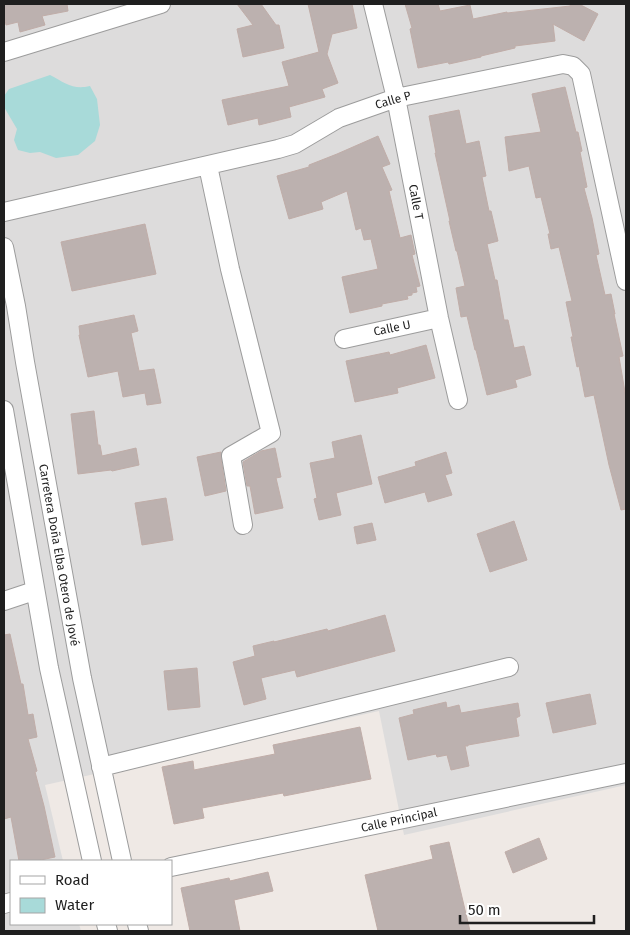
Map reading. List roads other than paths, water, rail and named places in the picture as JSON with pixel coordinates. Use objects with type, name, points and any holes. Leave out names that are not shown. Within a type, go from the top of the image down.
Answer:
[{"type":"street","points":[[4,52],[161,4]]},
{"type":"street","name":"Calle T","points":[[373,4],[396,98],[439,318],[458,400]]},
{"type":"street","name":"Calle P","points":[[4,212],[278,149],[295,144],[339,118],[396,98],[563,64],[574,66],[581,74],[626,281]]},
{"type":"street","points":[[208,166],[230,269],[271,433],[231,456],[243,525]]},
{"type":"street","name":"Carretera Doña Elba Otero de Jové","points":[[4,246],[82,678],[122,860]]},
{"type":"street","name":"Calle U","points":[[344,338],[439,318]]},
{"type":"street","points":[[4,410],[48,668],[92,860]]},
{"type":"street","points":[[4,601],[34,591]]},
{"type":"street","points":[[101,767],[509,667]]},
{"type":"street","name":"Calle Principal","points":[[172,867],[626,773]]},
{"type":"water","points":[[50,75],[74,86],[90,86],[97,99],[100,125],[95,141],[78,155],[56,158],[40,152],[30,153],[18,150],[14,140],[17,129],[4,107],[4,96],[9,89]]}]
